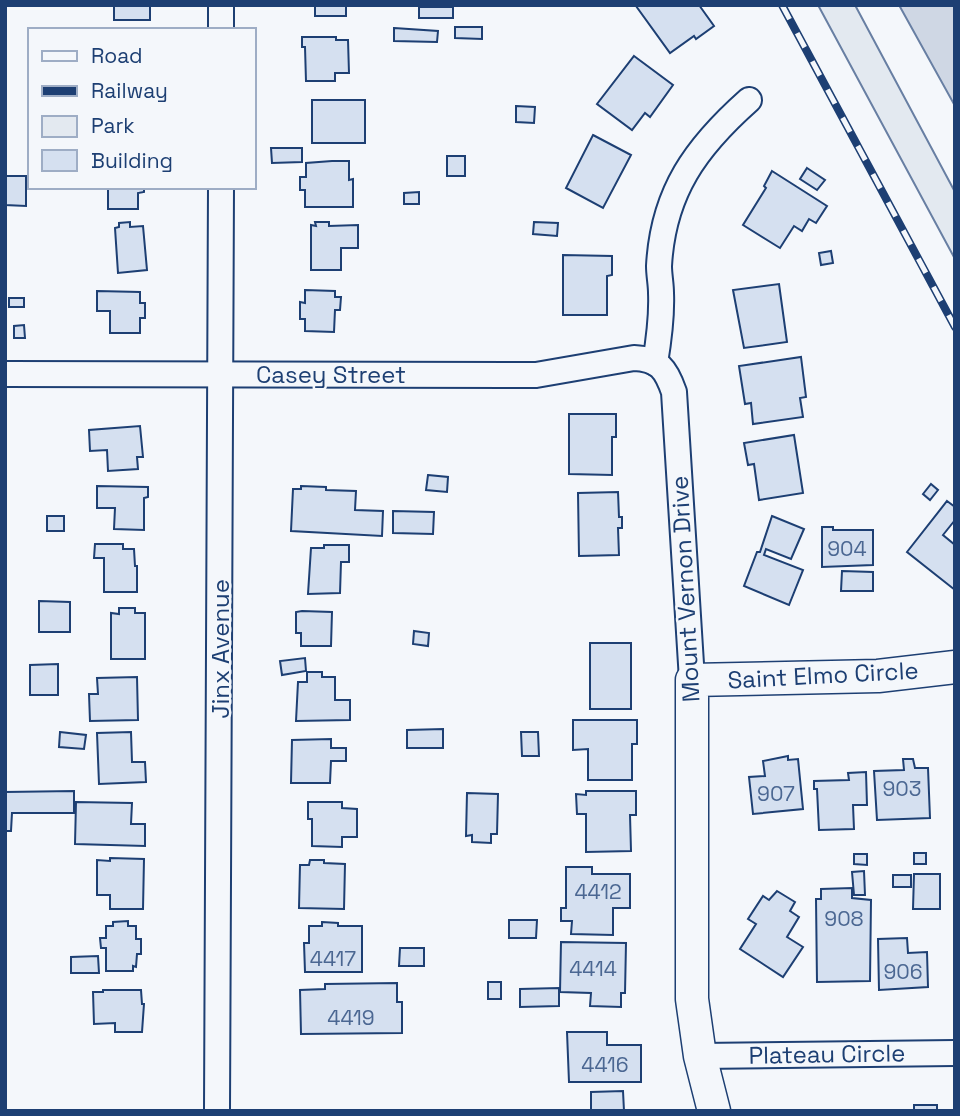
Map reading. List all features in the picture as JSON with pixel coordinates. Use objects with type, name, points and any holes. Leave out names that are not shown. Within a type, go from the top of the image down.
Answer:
[{"type":"street","points":[[221,5],[221,28]]},
{"type":"street","points":[[655,363],[660,329],[659,268],[662,240],[672,204],[700,149],[718,128],[749,100]]},
{"type":"street","name":"Jinx Avenue","points":[[217,1111],[221,189]]},
{"type":"street","name":"Casey Street","points":[[5,374],[536,375],[634,358],[655,363]]},
{"type":"street","name":"Mount Vernon Drive","points":[[655,363],[669,379],[674,392],[692,680],[693,1012],[700,1056],[715,1111]]},
{"type":"street","name":"Saint Elmo Circle","points":[[692,680],[877,676],[955,667]]},
{"type":"street","name":"Plateau Circle","points":[[700,1056],[955,1053]]},
{"type":"green space","points":[[818,5],[855,5],[955,192],[955,259]]},
{"type":"shaded area","points":[[899,5],[955,5],[955,106]]},
{"type":"building","points":[[114,5],[150,5],[150,20],[114,20]]},
{"type":"building","points":[[315,5],[346,5],[346,16],[315,16]]},
{"type":"building","points":[[699,5],[714,26],[670,53],[636,6]]},
{"type":"building","points":[[419,7],[453,7],[453,18],[419,18]]},
{"type":"building","points":[[455,27],[482,27],[482,39],[455,38]]},
{"type":"building","points":[[394,28],[438,31],[437,42],[394,41]]},
{"type":"building","points":[[302,37],[336,37],[336,40],[348,40],[349,73],[335,73],[335,81],[306,81]]},
{"type":"building","points":[[634,56],[673,85],[650,117],[645,113],[632,130],[597,104]]},
{"type":"building","points":[[312,100],[365,100],[365,143],[312,143]]},
{"type":"building","points":[[516,106],[535,107],[534,123],[516,122]]},
{"type":"building","points":[[593,135],[631,155],[603,208],[566,188]]},
{"type":"building","points":[[271,148],[302,148],[302,162],[272,163]]},
{"type":"building","points":[[447,156],[465,156],[465,176],[447,176]]},
{"type":"building","points":[[349,161],[349,180],[353,179],[353,207],[305,207],[305,190],[300,190],[300,177],[306,177],[306,163]]},
{"type":"building","points":[[807,168],[825,180],[817,190],[800,179]]},
{"type":"building","points":[[772,171],[827,206],[816,223],[809,219],[802,231],[794,226],[780,248],[743,225],[766,188],[764,186]]},
{"type":"building","points":[[5,176],[26,176],[26,206],[5,205]]},
{"type":"building","points":[[108,189],[144,189],[144,192],[138,193],[138,209],[108,209]]},
{"type":"building","points":[[419,192],[419,204],[404,204],[404,193]]},
{"type":"building","points":[[130,222],[130,227],[143,226],[147,270],[118,273],[115,228],[119,227],[119,223]]},
{"type":"building","points":[[315,222],[329,222],[329,226],[358,225],[358,248],[341,248],[341,270],[311,270],[311,225],[316,226]]},
{"type":"building","points":[[534,222],[558,223],[557,236],[533,234]]},
{"type":"building","points":[[831,251],[833,263],[821,265],[819,253]]},
{"type":"building","points":[[563,255],[612,256],[612,275],[607,276],[607,315],[563,315]]},
{"type":"building","points":[[779,284],[787,342],[744,348],[733,290]]},
{"type":"building","points":[[305,290],[335,291],[335,297],[341,297],[340,310],[335,310],[334,332],[305,331],[305,319],[300,319],[300,302],[305,303]]},
{"type":"building","points":[[97,291],[140,292],[140,303],[145,303],[145,318],[140,318],[140,333],[110,333],[110,311],[97,311]]},
{"type":"building","points":[[9,298],[24,298],[24,307],[9,307]]},
{"type":"building","points":[[24,325],[25,338],[14,338],[14,326]]},
{"type":"building","points":[[801,357],[806,397],[800,398],[803,417],[753,424],[751,403],[745,404],[739,366]]},
{"type":"building","points":[[569,414],[616,414],[616,437],[612,437],[612,475],[569,474]]},
{"type":"building","points":[[140,426],[143,457],[137,457],[138,469],[108,471],[107,450],[90,451],[89,430]]},
{"type":"building","points":[[794,435],[803,493],[759,500],[754,464],[748,465],[744,443]]},
{"type":"building","points":[[428,475],[448,477],[447,492],[426,490]]},
{"type":"building","points":[[931,484],[938,490],[930,500],[923,494]]},
{"type":"building","points":[[97,486],[148,487],[148,497],[144,498],[144,530],[114,529],[115,508],[97,508]]},
{"type":"building","points":[[301,486],[356,491],[355,510],[383,511],[382,536],[291,531],[293,489],[301,489]]},
{"type":"building","points":[[618,492],[619,517],[622,517],[622,528],[618,528],[619,555],[579,556],[578,493]]},
{"type":"building","points":[[947,501],[955,507],[955,520],[943,535],[955,545],[955,590],[907,552]]},
{"type":"building","points":[[393,511],[434,512],[433,534],[393,533]]},
{"type":"building","points":[[47,516],[64,516],[64,531],[47,531]]},
{"type":"building","points":[[772,516],[804,529],[791,559],[766,549],[764,555],[803,570],[789,605],[744,586],[757,552],[760,552]]},
{"type":"building","points":[[822,527],[833,527],[833,530],[873,530],[873,565],[822,567]]},
{"type":"building","points":[[95,544],[123,544],[123,549],[134,549],[137,592],[104,592],[104,558],[94,558]]},
{"type":"building","points":[[324,545],[349,545],[349,562],[341,562],[340,593],[308,594],[311,548],[324,548]]},
{"type":"building","points":[[842,571],[873,572],[873,591],[841,591]]},
{"type":"building","points":[[39,601],[70,602],[70,632],[39,632]]},
{"type":"building","points":[[119,608],[135,608],[135,613],[145,613],[145,659],[111,659],[111,613],[119,614]]},
{"type":"building","points":[[296,612],[332,612],[331,646],[301,646],[301,633],[296,633]]},
{"type":"building","points":[[414,631],[429,633],[428,646],[413,644]]},
{"type":"building","points":[[590,643],[631,643],[631,709],[590,709]]},
{"type":"building","points":[[305,658],[306,671],[282,675],[280,661]]},
{"type":"building","points":[[58,664],[58,695],[30,695],[30,665]]},
{"type":"building","points":[[307,672],[322,672],[322,677],[335,677],[335,700],[350,700],[350,720],[296,721],[298,682],[307,682]]},
{"type":"building","points":[[137,677],[138,720],[90,721],[89,694],[98,694],[97,678]]},
{"type":"building","points":[[573,720],[637,720],[637,744],[632,744],[632,780],[588,780],[588,749],[573,750]]},
{"type":"building","points":[[443,729],[443,748],[407,748],[407,730]]},
{"type":"building","points":[[60,732],[86,735],[84,749],[59,747]]},
{"type":"building","points":[[131,732],[132,762],[145,762],[146,782],[99,784],[97,733]]},
{"type":"building","points":[[521,732],[538,732],[539,756],[522,756]]},
{"type":"building","points":[[331,739],[331,748],[346,748],[346,761],[331,761],[330,783],[291,783],[292,740]]},
{"type":"building","points":[[788,756],[788,760],[798,759],[803,809],[753,814],[749,777],[765,776],[763,761]]},
{"type":"building","points":[[903,759],[913,759],[915,768],[928,768],[930,818],[877,820],[874,771],[904,770]]},
{"type":"building","points":[[866,772],[867,805],[853,805],[854,829],[819,830],[817,789],[814,789],[814,781],[849,780],[848,773]]},
{"type":"building","points":[[74,791],[74,813],[12,813],[11,831],[5,831],[5,792]]},
{"type":"building","points":[[586,791],[636,791],[636,815],[630,815],[631,851],[586,852],[586,814],[577,814],[576,794],[586,795]]},
{"type":"building","points":[[467,793],[498,794],[497,834],[491,834],[491,843],[472,842],[472,835],[466,836]]},
{"type":"building","points":[[76,802],[132,803],[131,824],[145,824],[145,846],[75,844]]},
{"type":"building","points":[[308,802],[342,802],[342,808],[357,809],[357,837],[342,837],[342,847],[312,846],[312,819],[308,819]]},
{"type":"building","points":[[914,853],[926,853],[926,864],[914,864]]},
{"type":"building","points":[[854,854],[867,854],[867,865],[854,864]]},
{"type":"building","points":[[110,858],[144,859],[143,909],[110,909],[110,895],[97,895],[97,860],[110,861]]},
{"type":"building","points":[[310,860],[345,864],[344,909],[299,908],[300,865],[309,865]]},
{"type":"building","points":[[566,867],[592,867],[592,874],[630,874],[630,908],[613,908],[613,935],[571,934],[572,921],[561,921],[561,908],[566,908]]},
{"type":"building","points":[[864,871],[865,895],[854,895],[852,872]]},
{"type":"building","points":[[914,874],[940,874],[940,909],[913,909]]},
{"type":"building","points":[[893,875],[911,875],[911,887],[893,887]]},
{"type":"building","points":[[852,888],[852,898],[871,900],[870,981],[817,982],[816,899],[821,899],[821,889]]},
{"type":"building","points":[[777,891],[795,902],[790,911],[799,917],[787,937],[803,947],[783,977],[740,949],[756,924],[748,919],[763,896],[769,900]]},
{"type":"building","points":[[509,920],[537,920],[536,938],[509,938]]},
{"type":"building","points":[[128,921],[128,926],[136,926],[136,939],[141,939],[141,954],[137,954],[136,967],[133,966],[133,971],[106,971],[106,948],[101,948],[100,938],[106,938],[106,926],[113,926],[113,922]]},
{"type":"building","points":[[322,922],[338,923],[338,926],[362,926],[362,972],[305,972],[304,943],[309,943],[309,926],[322,926]]},
{"type":"building","points":[[907,938],[908,953],[927,952],[928,987],[879,990],[878,939]]},
{"type":"building","points":[[561,942],[626,943],[625,993],[621,993],[621,1007],[590,1006],[591,993],[560,992]]},
{"type":"building","points":[[400,948],[424,948],[424,966],[399,966]]},
{"type":"building","points":[[98,956],[99,973],[71,973],[71,957]]},
{"type":"building","points":[[488,982],[501,982],[501,999],[488,999]]},
{"type":"building","points":[[397,983],[397,1002],[402,1002],[402,1033],[301,1034],[300,990],[325,989],[325,984]]},
{"type":"building","points":[[559,988],[559,1006],[520,1007],[520,989]]},
{"type":"building","points":[[141,990],[144,1004],[142,1032],[115,1032],[115,1023],[94,1024],[93,992]]},
{"type":"building","points":[[567,1032],[607,1032],[607,1045],[641,1045],[641,1082],[569,1082]]},
{"type":"building","points":[[623,1091],[624,1111],[591,1111],[591,1092]]},
{"type":"building","points":[[914,1105],[937,1105],[937,1111],[914,1111]]},
{"type":"railway","points":[[782,5],[955,327]]}]
